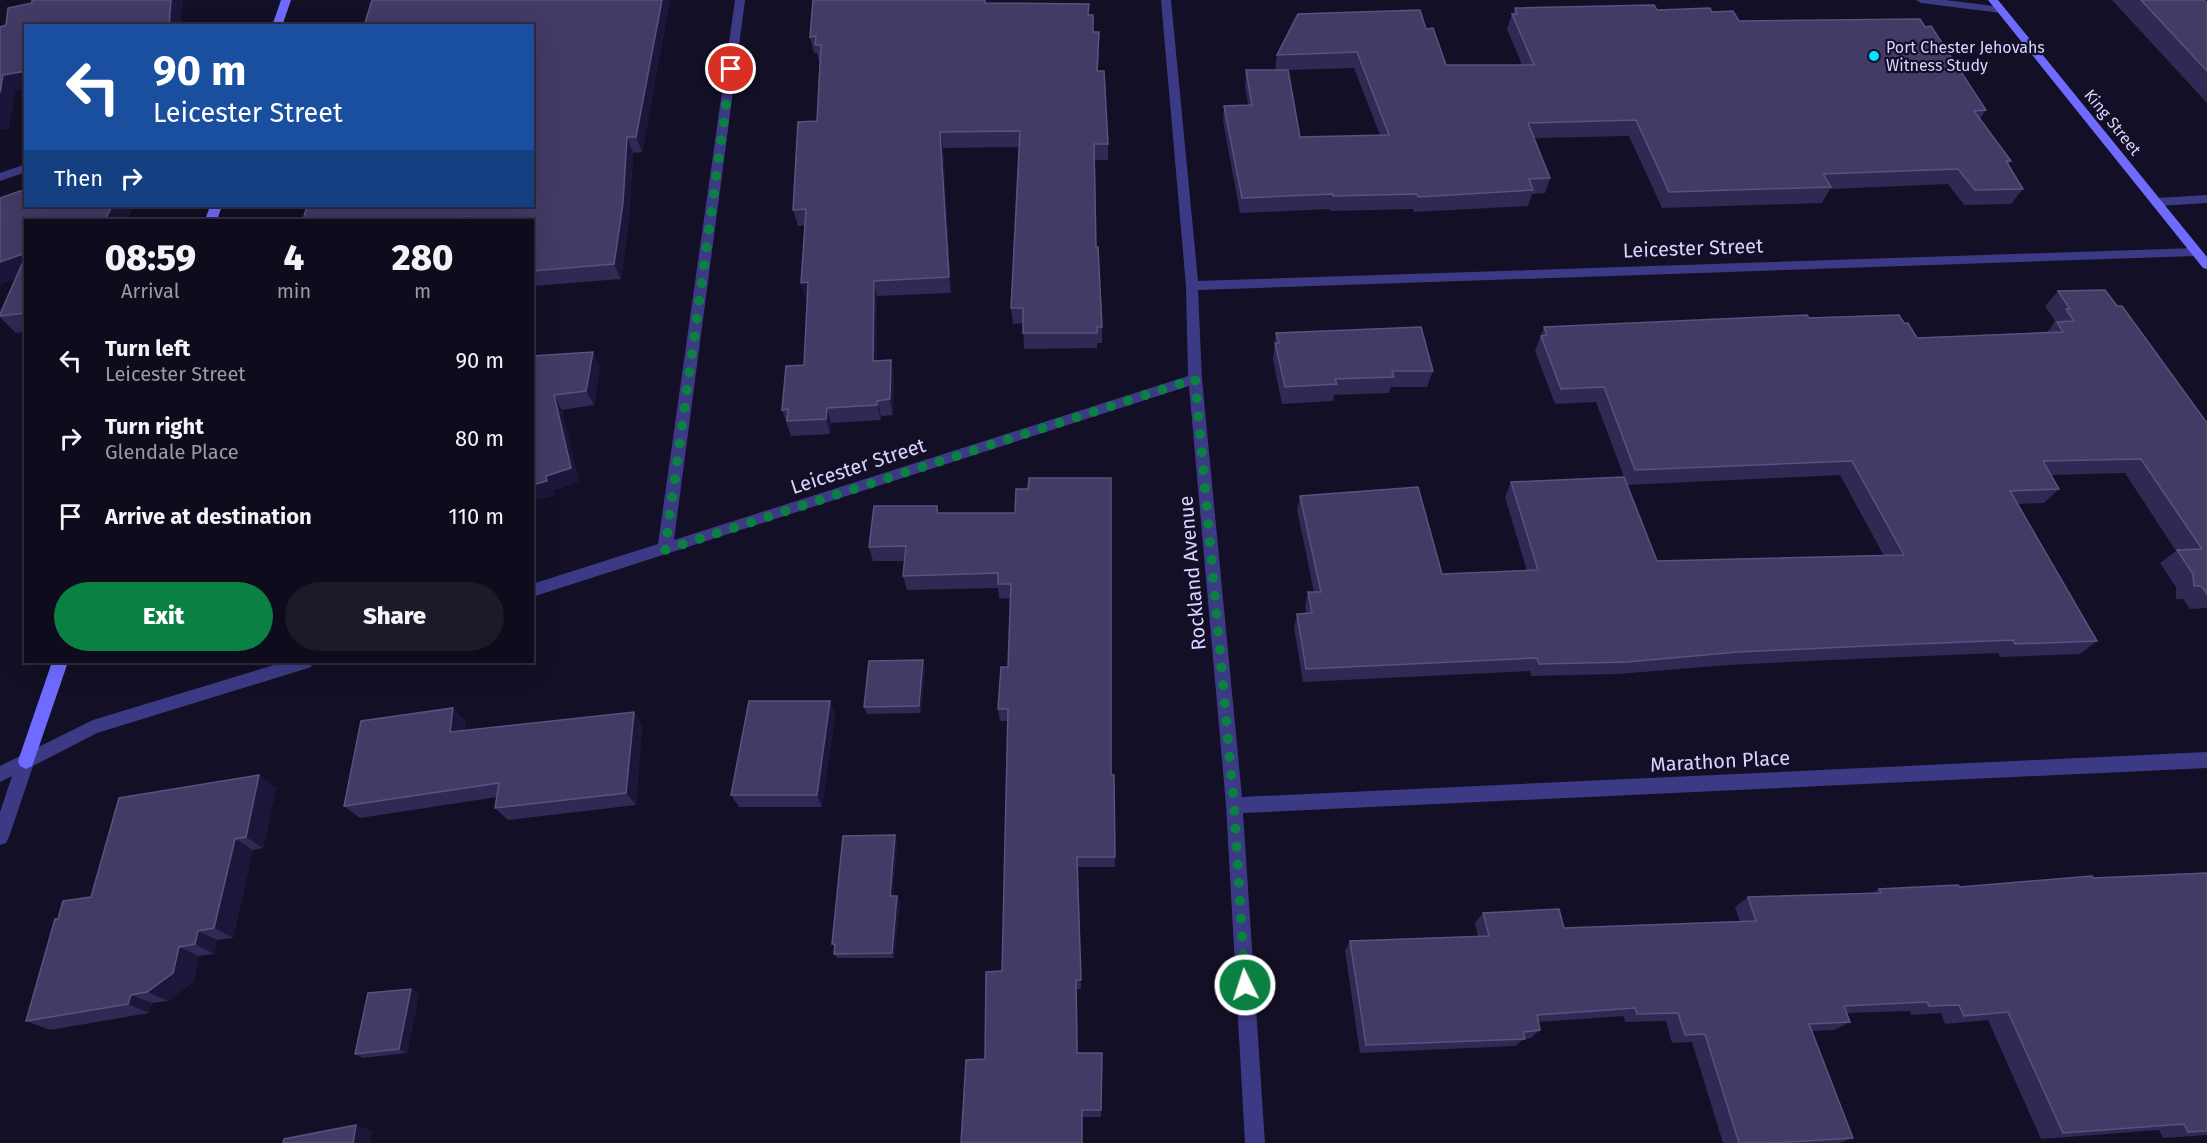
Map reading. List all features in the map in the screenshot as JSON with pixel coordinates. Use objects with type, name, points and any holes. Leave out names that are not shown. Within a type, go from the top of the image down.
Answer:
[{"type":"main road","points":[[278,24],[286,0]]},
{"type":"main road","name":"King Street","points":[[1993,0],[2207,265]]},
{"type":"main road","points":[[26,761],[60,663]]},
{"type":"street","points":[[665,550],[740,0]]},
{"type":"street","name":"Rockland Avenue","points":[[1166,0],[1192,286],[1195,379],[1234,805],[1255,1143]]},
{"type":"street","points":[[1920,0],[2001,10]]},
{"type":"street","points":[[0,177],[24,169]]},
{"type":"street","points":[[2157,202],[2207,200]]},
{"type":"street","name":"Leicester Street","points":[[1192,286],[2196,252]]},
{"type":"street","name":"Leicester Street","points":[[534,590],[1195,379]]},
{"type":"street","points":[[0,774],[93,727],[302,663]]},
{"type":"street","name":"Marathon Place","points":[[1234,805],[2207,760]]},
{"type":"street","points":[[0,837],[26,761]]},
{"type":"building","points":[[32,0],[171,0],[169,24],[24,24],[24,71],[3,75],[0,93],[0,27],[6,25],[8,8],[32,3]]},
{"type":"building","points":[[372,0],[662,0],[636,137],[627,137],[623,203],[614,264],[534,271],[534,219],[466,219],[467,217],[303,219],[307,207],[534,207],[534,24],[365,24]]},
{"type":"building","points":[[813,0],[985,0],[985,3],[1089,4],[1088,15],[1093,15],[1093,32],[1099,32],[1097,71],[1104,71],[1108,144],[1094,144],[1096,247],[1098,247],[1102,327],[1097,327],[1097,333],[1023,333],[1023,308],[1011,308],[1020,131],[940,132],[949,277],[874,281],[873,361],[891,360],[890,399],[877,401],[877,405],[827,408],[826,419],[787,421],[788,409],[782,410],[786,366],[804,365],[808,282],[801,283],[806,209],[793,210],[798,122],[817,121],[821,45],[815,45],[816,36],[810,37]]},
{"type":"building","points":[[2141,0],[2204,0],[2207,3],[2207,71]]},
{"type":"building","points":[[1654,5],[1657,10],[1710,8],[1712,12],[1733,11],[1739,21],[1920,19],[1925,27],[1931,26],[1986,110],[1974,111],[2011,161],[2006,161],[2023,189],[1975,190],[1958,169],[1823,174],[1831,187],[1669,192],[1636,120],[1528,123],[1550,178],[1529,179],[1533,190],[1418,197],[1417,194],[1333,196],[1333,194],[1242,198],[1224,106],[1252,105],[1246,70],[1288,70],[1300,137],[1389,135],[1357,52],[1277,55],[1298,14],[1420,10],[1426,29],[1433,28],[1446,65],[1534,65],[1512,14],[1517,14],[1515,8]]},
{"type":"building","points":[[24,191],[24,207],[112,207],[106,219],[24,219],[24,254],[0,262],[0,198]]},
{"type":"building","points":[[24,260],[24,313],[0,316]]},
{"type":"building","points":[[2105,290],[2117,306],[2122,306],[2207,423],[2207,594],[2201,586],[2194,586],[2193,574],[2177,550],[2202,549],[2141,459],[2043,461],[2059,489],[2010,491],[2097,641],[2015,644],[2013,640],[1867,646],[1738,652],[1627,662],[1539,664],[1537,658],[1306,669],[1297,614],[1312,613],[1308,592],[1321,592],[1300,496],[1418,487],[1442,574],[1538,570],[1511,482],[1624,477],[1657,561],[1904,555],[1852,461],[1635,470],[1604,387],[1561,389],[1541,336],[1547,335],[1544,327],[1807,315],[1809,318],[1899,315],[1904,323],[1908,323],[1917,338],[2063,332],[2057,322],[2074,321],[2066,309],[2070,309],[2058,291]]},
{"type":"building","points":[[1421,327],[1433,371],[1392,371],[1394,377],[1335,379],[1337,384],[1285,387],[1275,343],[1279,343],[1276,333]]},
{"type":"building","points":[[593,352],[586,391],[554,395],[571,468],[546,476],[547,481],[534,484],[534,356]]},
{"type":"building","points":[[1029,478],[1111,478],[1111,775],[1114,775],[1115,857],[1077,857],[1081,980],[1076,980],[1077,1053],[1102,1053],[1101,1110],[1082,1110],[1082,1143],[961,1143],[966,1060],[985,1059],[986,972],[1002,971],[1008,709],[998,709],[1001,667],[1008,667],[1011,584],[998,584],[998,573],[903,576],[906,546],[869,547],[874,506],[937,506],[937,513],[1015,513],[1016,489],[1028,489]]},
{"type":"building","points":[[923,660],[919,706],[864,707],[869,661]]},
{"type":"building","points":[[749,701],[830,701],[817,795],[731,795]]},
{"type":"building","points":[[453,708],[450,732],[634,712],[626,793],[495,808],[499,783],[344,806],[361,721]]},
{"type":"building","points":[[259,775],[246,837],[235,839],[214,928],[198,931],[195,944],[179,947],[173,973],[147,992],[131,995],[128,1004],[26,1021],[55,919],[58,919],[63,901],[91,897],[119,798]]},
{"type":"building","points":[[895,835],[890,896],[897,896],[892,953],[834,954],[835,944],[832,944],[843,836]]},
{"type":"building","points":[[2207,873],[2207,1131],[2188,1132],[2184,1124],[2063,1133],[2008,1012],[1964,1016],[1959,1005],[1929,1006],[1927,1002],[1844,1006],[1850,1022],[1809,1024],[1853,1138],[1739,1143],[1705,1034],[1685,1035],[1678,1013],[1637,1014],[1635,1008],[1537,1015],[1540,1030],[1523,1032],[1525,1039],[1366,1045],[1350,941],[1489,936],[1483,913],[1559,909],[1564,928],[1756,921],[1748,897],[1881,893],[1879,889],[1958,885],[1960,887],[2092,876],[2093,878]]},
{"type":"building","points":[[411,989],[399,1049],[355,1054],[368,993]]},
{"type":"building","points":[[356,1125],[353,1143],[283,1143],[284,1139]]},
{"type":"place","name":"Port Chester Jehovahs Witness Study","points":[[1874,56]]},
{"type":"route","points":[[731,69],[665,550],[1195,379],[1234,805],[1245,985]]}]
